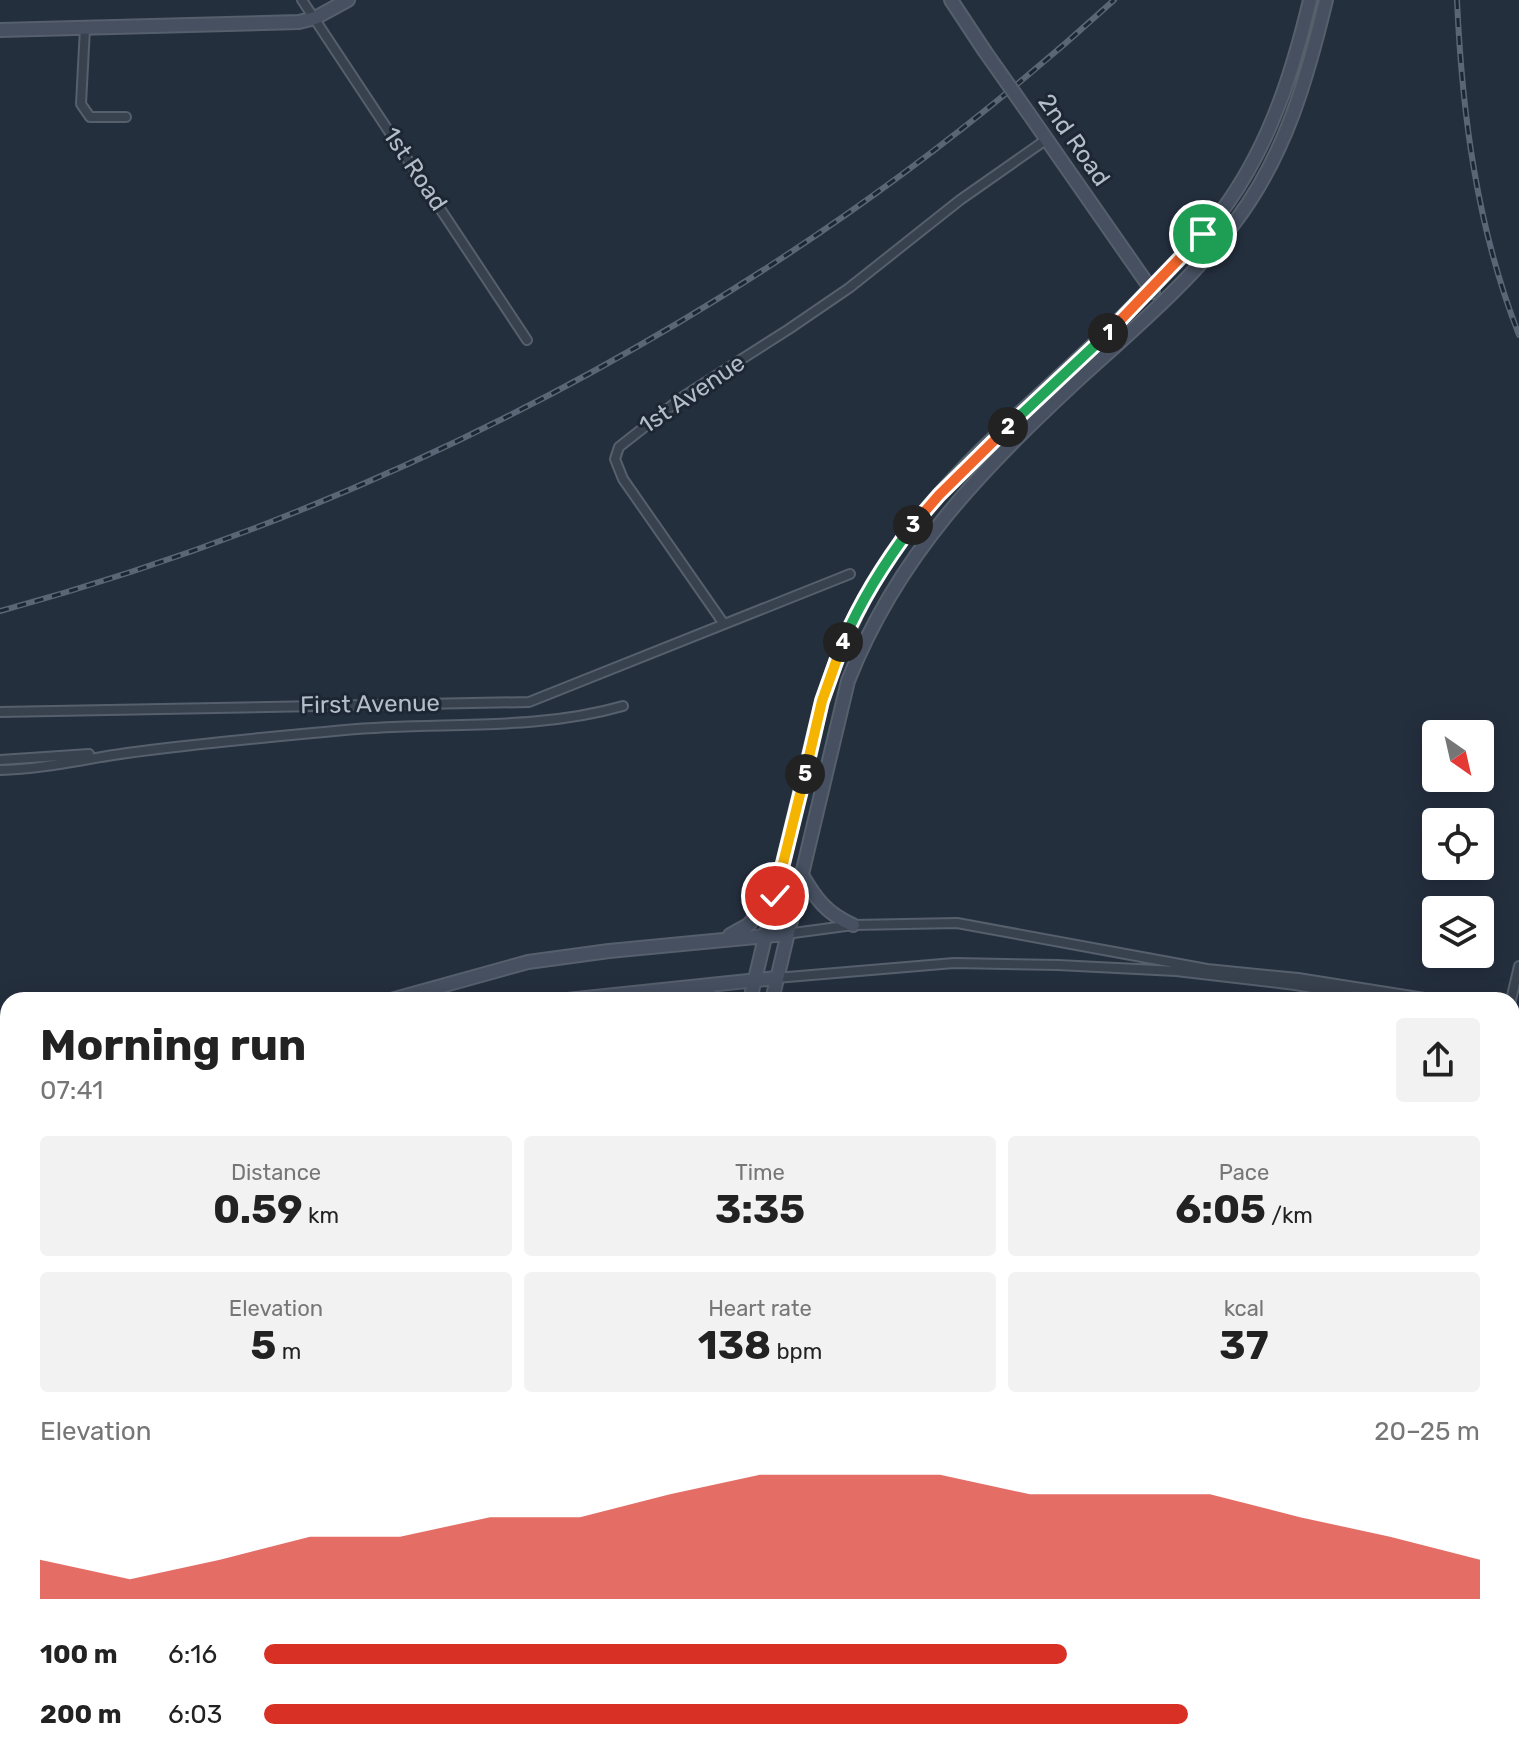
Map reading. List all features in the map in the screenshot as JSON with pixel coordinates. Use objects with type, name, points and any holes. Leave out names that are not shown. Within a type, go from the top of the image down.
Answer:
[{"type":"main road","points":[[0,30],[285,23],[315,18],[348,0]]},
{"type":"main road","name":"2nd Road","points":[[951,0],[1161,305]]},
{"type":"main road","points":[[752,992],[822,701],[838,654],[881,569],[939,495],[1151,288],[1229,202],[1250,169],[1285,91],[1310,0]]},
{"type":"main road","points":[[773,992],[848,681],[865,640],[894,588],[935,529],[978,476],[1161,305],[1216,246],[1254,194],[1299,102],[1326,0]]},
{"type":"main road","points":[[802,875],[829,913],[853,925]]},
{"type":"main road","points":[[716,940],[748,925],[775,896]]},
{"type":"main road","points":[[420,992],[528,962],[786,934]]},
{"type":"main road","points":[[640,992],[776,978]]},
{"type":"main road","points":[[676,988],[703,992]]},
{"type":"street","name":"1st Road","points":[[302,0],[527,340]]},
{"type":"street","points":[[85,28],[81,104],[84,113],[90,117],[126,117]]},
{"type":"street","name":"1st Avenue","points":[[724,624],[623,479],[615,459],[619,447],[684,396],[849,288],[960,200],[1047,139]]},
{"type":"street","points":[[724,624],[850,574]]},
{"type":"street","name":"First Avenue","points":[[0,712],[529,702],[724,624]]},
{"type":"street","points":[[0,760],[126,753],[345,730],[527,723],[591,715],[623,706]]},
{"type":"street","points":[[0,770],[126,753]]},
{"type":"street","points":[[786,934],[853,925],[957,923],[1206,973],[1335,992]]},
{"type":"street","points":[[776,978],[954,963],[1058,965],[1298,978],[1386,992]]},
{"type":"street","points":[[1513,992],[1519,966]]},
{"type":"railway","points":[[0,611],[153,565],[303,509],[450,445],[593,372],[732,290],[865,201],[993,104],[1114,0]]},
{"type":"railway","points":[[1457,0],[1463,85],[1474,170],[1492,254],[1519,335]]},
{"type":"route","points":[[775,896],[822,701],[838,654],[881,569],[939,495],[1107,333],[1203,234]]}]
